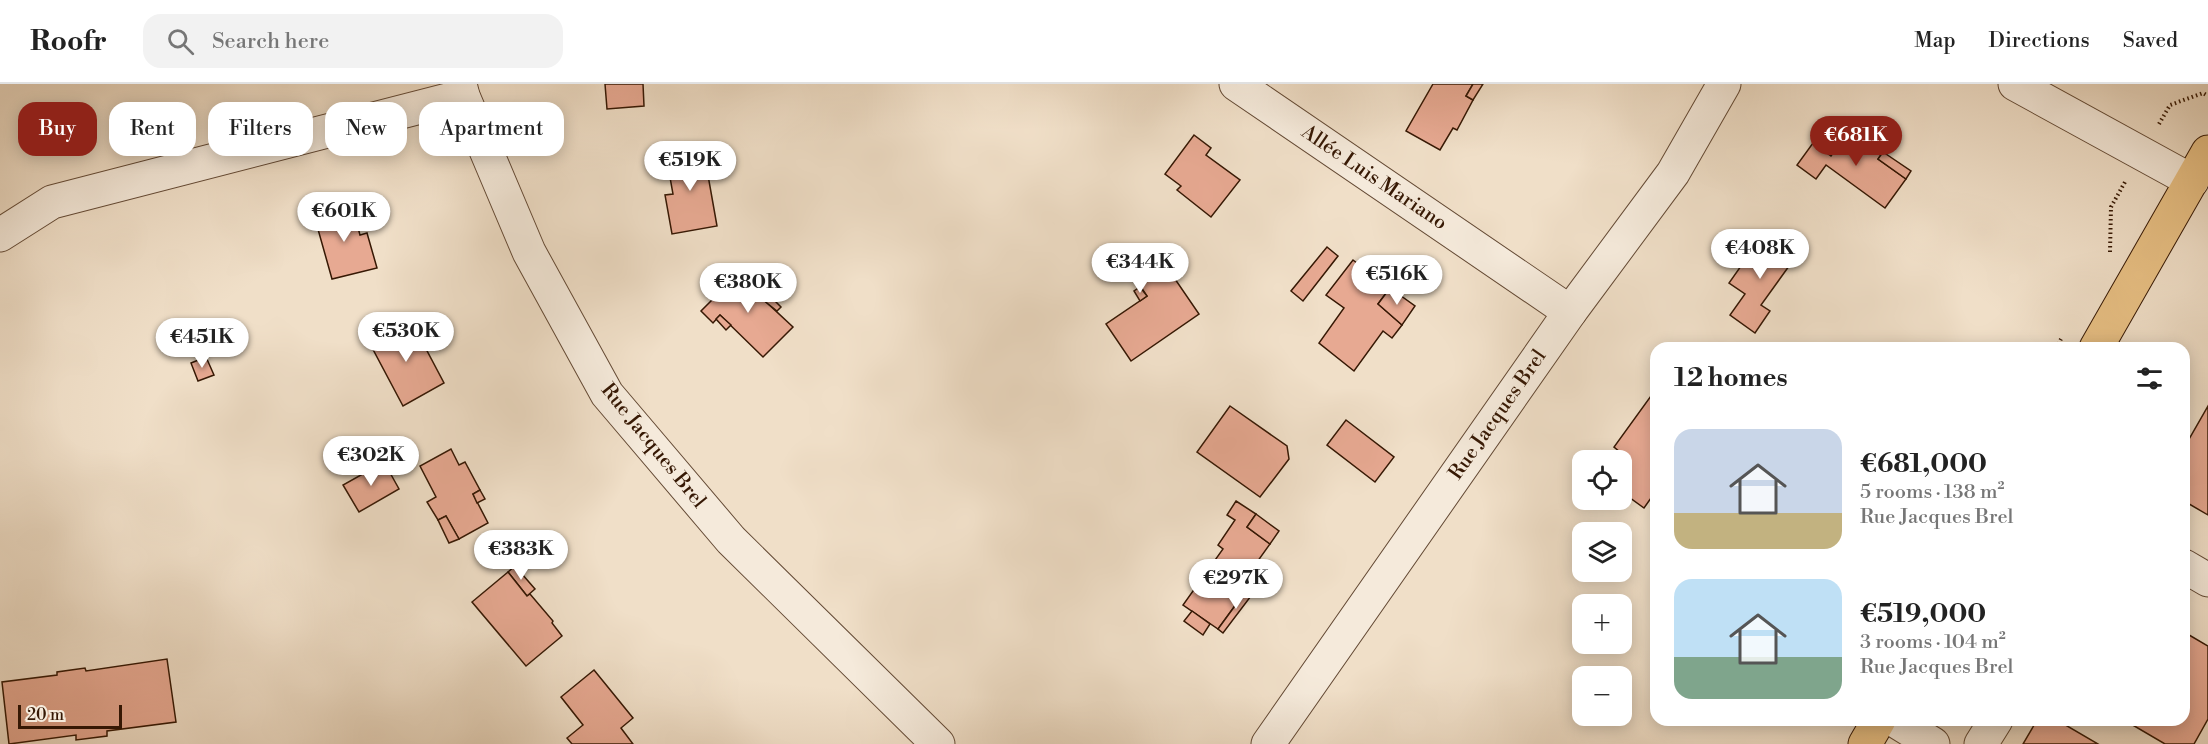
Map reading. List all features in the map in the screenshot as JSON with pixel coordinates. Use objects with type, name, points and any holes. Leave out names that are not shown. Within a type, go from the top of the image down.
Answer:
[{"type":"main road","points":[[2099,342],[2208,152]]},
{"type":"main road","points":[[1865,744],[1876,726]]},
{"type":"street","name":"Allée Luis Mariano","points":[[1236,84],[1570,312]]},
{"type":"street","name":"Rue Jacques Brel","points":[[1268,744],[1570,312],[1673,173],[1724,84]]},
{"type":"street","points":[[2015,84],[2192,181]]},
{"type":"street","name":"Rue Jacques Brel","points":[[462,90],[529,252],[607,394],[731,540],[938,744]]},
{"type":"street","points":[[0,235],[52,202],[462,90]]},
{"type":"street","points":[[2190,570],[2208,580]]},
{"type":"street","points":[[1904,726],[1934,744]]},
{"type":"street","points":[[1981,744],[1992,726]]},
{"type":"path","points":[[2110,255],[2111,207],[2170,105],[2203,93],[2208,96]]},
{"type":"path","points":[[2060,342],[2062,338]]},
{"type":"building","points":[[605,84],[643,84],[644,106],[607,109]]},
{"type":"building","points":[[1433,84],[1473,84],[1466,96],[1473,100],[1457,130],[1453,128],[1440,150],[1406,131]]},
{"type":"building","points":[[1473,84],[1483,84],[1473,100],[1466,96]]},
{"type":"building","points":[[1851,129],[1883,152],[1878,159],[1906,179],[1885,208],[1826,165],[1816,179],[1797,165],[1813,143],[1831,156]]},
{"type":"building","points":[[1194,135],[1211,148],[1206,155],[1240,180],[1211,217],[1177,190],[1181,186],[1165,174]]},
{"type":"building","points":[[703,147],[717,226],[672,234],[665,195],[673,194],[666,155]]},
{"type":"building","points":[[1883,152],[1911,171],[1906,179],[1878,159]]},
{"type":"building","points":[[352,205],[360,235],[367,233],[377,268],[332,279],[314,215]]},
{"type":"building","points":[[1765,232],[1797,255],[1761,305],[1770,311],[1755,333],[1730,315],[1745,294],[1729,283]]},
{"type":"building","points":[[1327,247],[1338,256],[1303,301],[1291,291]]},
{"type":"building","points":[[1162,260],[1199,314],[1131,361],[1106,324],[1147,296],[1135,278]]},
{"type":"building","points":[[1353,260],[1390,288],[1378,304],[1402,325],[1392,338],[1383,331],[1354,371],[1319,343],[1344,308],[1326,295]]},
{"type":"building","points":[[742,270],[754,281],[749,286],[793,327],[763,357],[720,315],[713,323],[701,311]]},
{"type":"building","points":[[1140,287],[1147,296],[1140,301],[1134,291]]},
{"type":"building","points":[[1390,288],[1415,306],[1402,325],[1378,304]]},
{"type":"building","points":[[767,293],[781,307],[777,311],[762,299]]},
{"type":"building","points":[[720,315],[731,325],[726,330],[716,319]]},
{"type":"building","points":[[406,319],[423,350],[426,349],[444,383],[403,406],[368,340]]},
{"type":"building","points":[[206,357],[214,375],[198,381],[191,363]]},
{"type":"building","points":[[1650,397],[1650,500],[1644,508],[1632,499],[1632,450],[1618,450],[1614,447]]},
{"type":"building","points":[[1230,406],[1287,446],[1289,459],[1260,497],[1197,452]]},
{"type":"building","points":[[2208,406],[2208,515],[2190,504],[2190,438]]},
{"type":"building","points":[[1346,420],[1394,457],[1375,482],[1327,445]]},
{"type":"building","points":[[451,449],[459,465],[465,462],[480,490],[473,494],[488,523],[459,539],[446,516],[438,520],[427,502],[436,497],[420,466]]},
{"type":"building","points":[[384,462],[399,489],[359,512],[343,485]]},
{"type":"building","points":[[480,490],[485,499],[477,503],[473,494]]},
{"type":"building","points":[[1236,501],[1256,514],[1247,527],[1270,544],[1252,569],[1258,574],[1218,629],[1183,605],[1223,549],[1218,545],[1235,520],[1227,515]]},
{"type":"building","points":[[1256,514],[1279,531],[1270,544],[1247,527]]},
{"type":"building","points":[[446,516],[459,539],[449,543],[438,520]]},
{"type":"building","points":[[515,566],[535,589],[527,596],[508,572]]},
{"type":"building","points":[[508,572],[527,596],[530,594],[553,621],[552,623],[562,636],[526,666],[472,602]]},
{"type":"building","points":[[1248,588],[1254,592],[1223,633],[1218,629]]},
{"type":"building","points":[[1192,611],[1210,624],[1203,635],[1184,621]]},
{"type":"building","points":[[2190,636],[2208,646],[2208,719],[2194,744],[2165,744],[2134,726],[2190,726]]},
{"type":"building","points":[[167,659],[176,722],[107,731],[107,736],[76,740],[76,735],[9,744],[2,682],[57,675],[57,672],[85,668],[86,671]]},
{"type":"building","points":[[594,670],[633,718],[621,728],[633,744],[572,744],[567,738],[583,725],[561,697]]},
{"type":"building","points":[[2034,726],[2067,726],[2098,744],[2023,744]]}]
